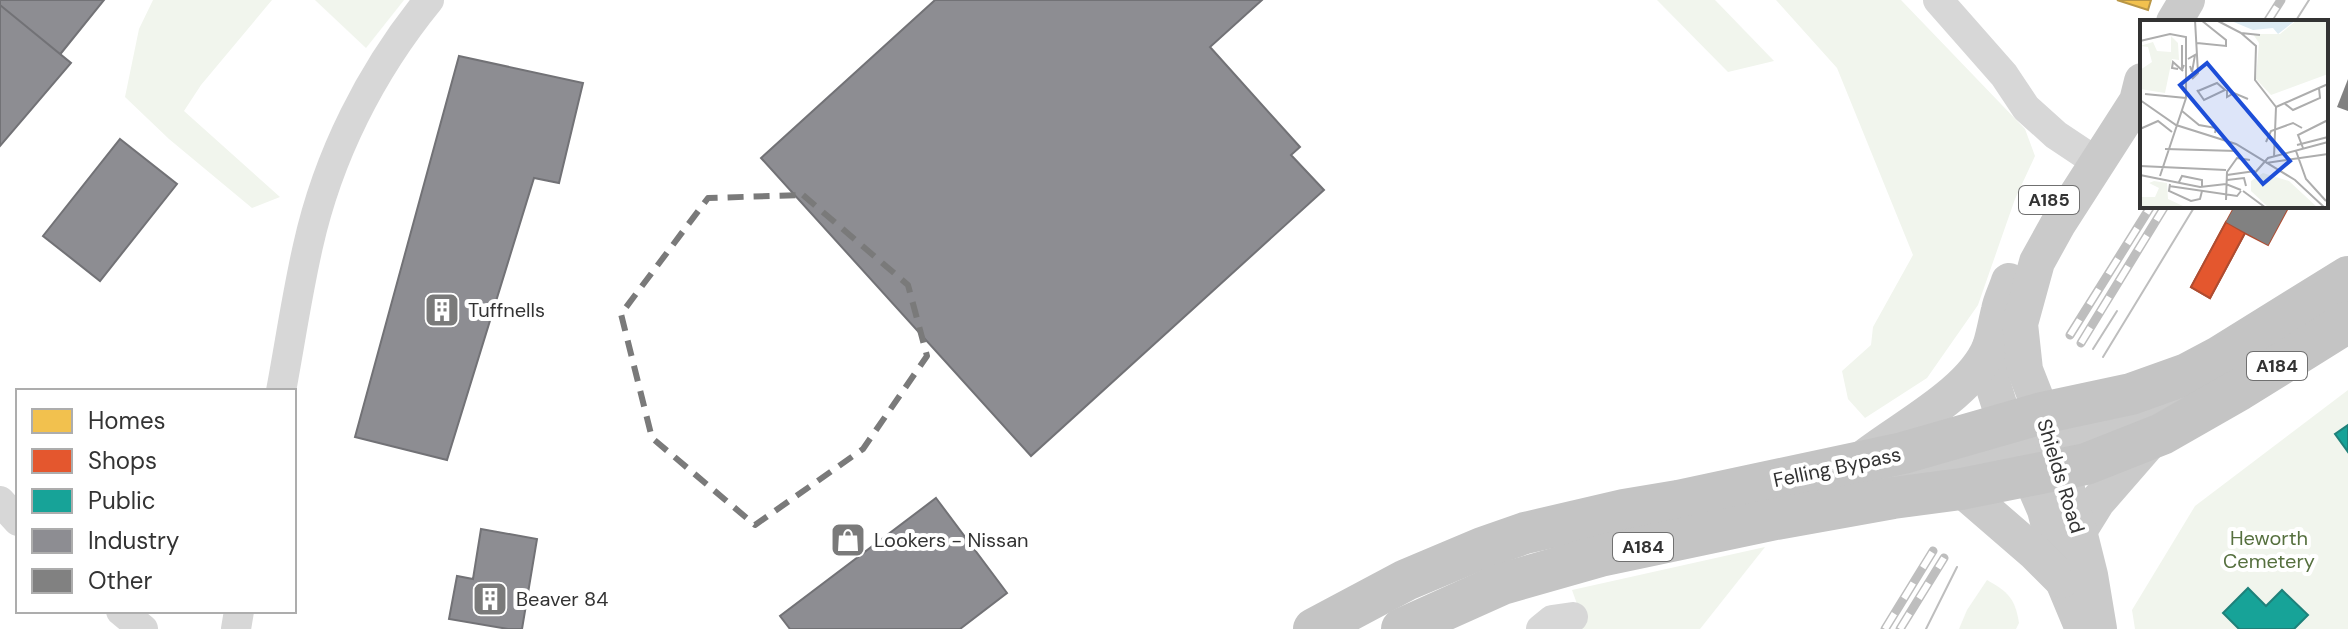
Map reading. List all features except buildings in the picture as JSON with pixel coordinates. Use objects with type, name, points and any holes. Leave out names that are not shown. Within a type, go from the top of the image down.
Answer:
[{"type":"highway","name":"Felling Bypass","points":[[1402,629],[1502,584],[1600,556],[1776,519],[1961,489],[2131,394],[2187,374],[2348,277]]},
{"type":"highway","name":"Felling Bypass","points":[[1314,629],[1406,580],[1482,548],[1525,533],[1624,510],[1903,453],[2036,446],[2086,464],[2156,437],[2348,325]]},
{"type":"highway","points":[[2156,437],[2209,431],[2235,418],[2312,366],[2348,325]]},
{"type":"main road","points":[[2175,20],[2187,0]]},
{"type":"main road","name":"A185","points":[[2088,156],[2119,90],[2140,74]]},
{"type":"main road","name":"A185","points":[[1861,460],[1955,391],[1979,364],[1990,347],[2000,306],[2022,250],[2088,156],[2137,101],[2140,89]]},
{"type":"main road","name":"Shields Road","points":[[2083,629],[2063,581],[2045,510],[2020,324],[2037,262],[2058,224],[2088,156]]},
{"type":"main road","name":"Shields Road","points":[[1990,347],[1993,385],[2036,446],[2079,531],[2099,629]]},
{"type":"main road","points":[[1775,480],[1821,489],[2036,446],[2157,414],[2205,409]]},
{"type":"main road","points":[[2079,531],[2097,502],[2156,437]]},
{"type":"main road","points":[[1961,489],[2002,522],[2063,581]]},
{"type":"street","points":[[281,389],[308,244],[338,151],[371,82],[429,0]]},
{"type":"street","points":[[1938,0],[2004,75],[2026,108],[2056,135],[2088,156]]},
{"type":"street","points":[[0,501],[16,519]]},
{"type":"street","points":[[123,613],[143,629]]},
{"type":"street","points":[[1541,629],[1552,620],[1573,617]]},
{"type":"highlighted area","points":[[803,195],[908,285],[927,356],[863,449],[755,525],[652,438],[621,314],[708,198]]},
{"type":"green space","points":[[153,0],[272,0],[201,85],[184,111],[280,197],[252,208],[169,139],[125,97],[139,29]]},
{"type":"green space","points":[[315,0],[404,0],[366,48]]},
{"type":"green space","points":[[1657,0],[1715,0],[1774,61],[1728,72]]},
{"type":"green space","points":[[1776,0],[1901,0],[2025,129],[2035,156],[2015,199],[1978,305],[1927,378],[1865,418],[1848,399],[1842,371],[1871,345],[1873,327],[1913,255],[1837,68]]},
{"type":"green space","name":"Heworth Cemetery","points":[[2348,390],[2348,629],[2135,629],[2132,610],[2195,506]]},
{"type":"green space","points":[[1765,547],[1700,629],[1567,629],[1585,626],[1572,590]]},
{"type":"green space","points":[[1987,580],[2005,592],[2013,602],[2019,623],[2016,629],[1959,629],[1967,610]]},
{"type":"tram line","points":[[2296,20],[2309,0]]},
{"type":"tram line","points":[[2103,357],[2194,208]]},
{"type":"tram line","points":[[2093,349],[2117,311]]},
{"type":"tram line","points":[[1926,629],[1957,567]]},
{"type":"railway","points":[[2268,20],[2281,0]]},
{"type":"railway","points":[[2070,335],[2150,208]]},
{"type":"railway","points":[[2081,343],[2164,208]]},
{"type":"railway","points":[[1885,629],[1933,551]]},
{"type":"railway","points":[[1900,629],[1944,558]]},
{"type":"place","name":"Tuffnells","points":[[442,310]]},
{"type":"place","name":"Lookers - Nissan","points":[[848,540]]},
{"type":"place","name":"Beaver 84","points":[[490,599]]}]
